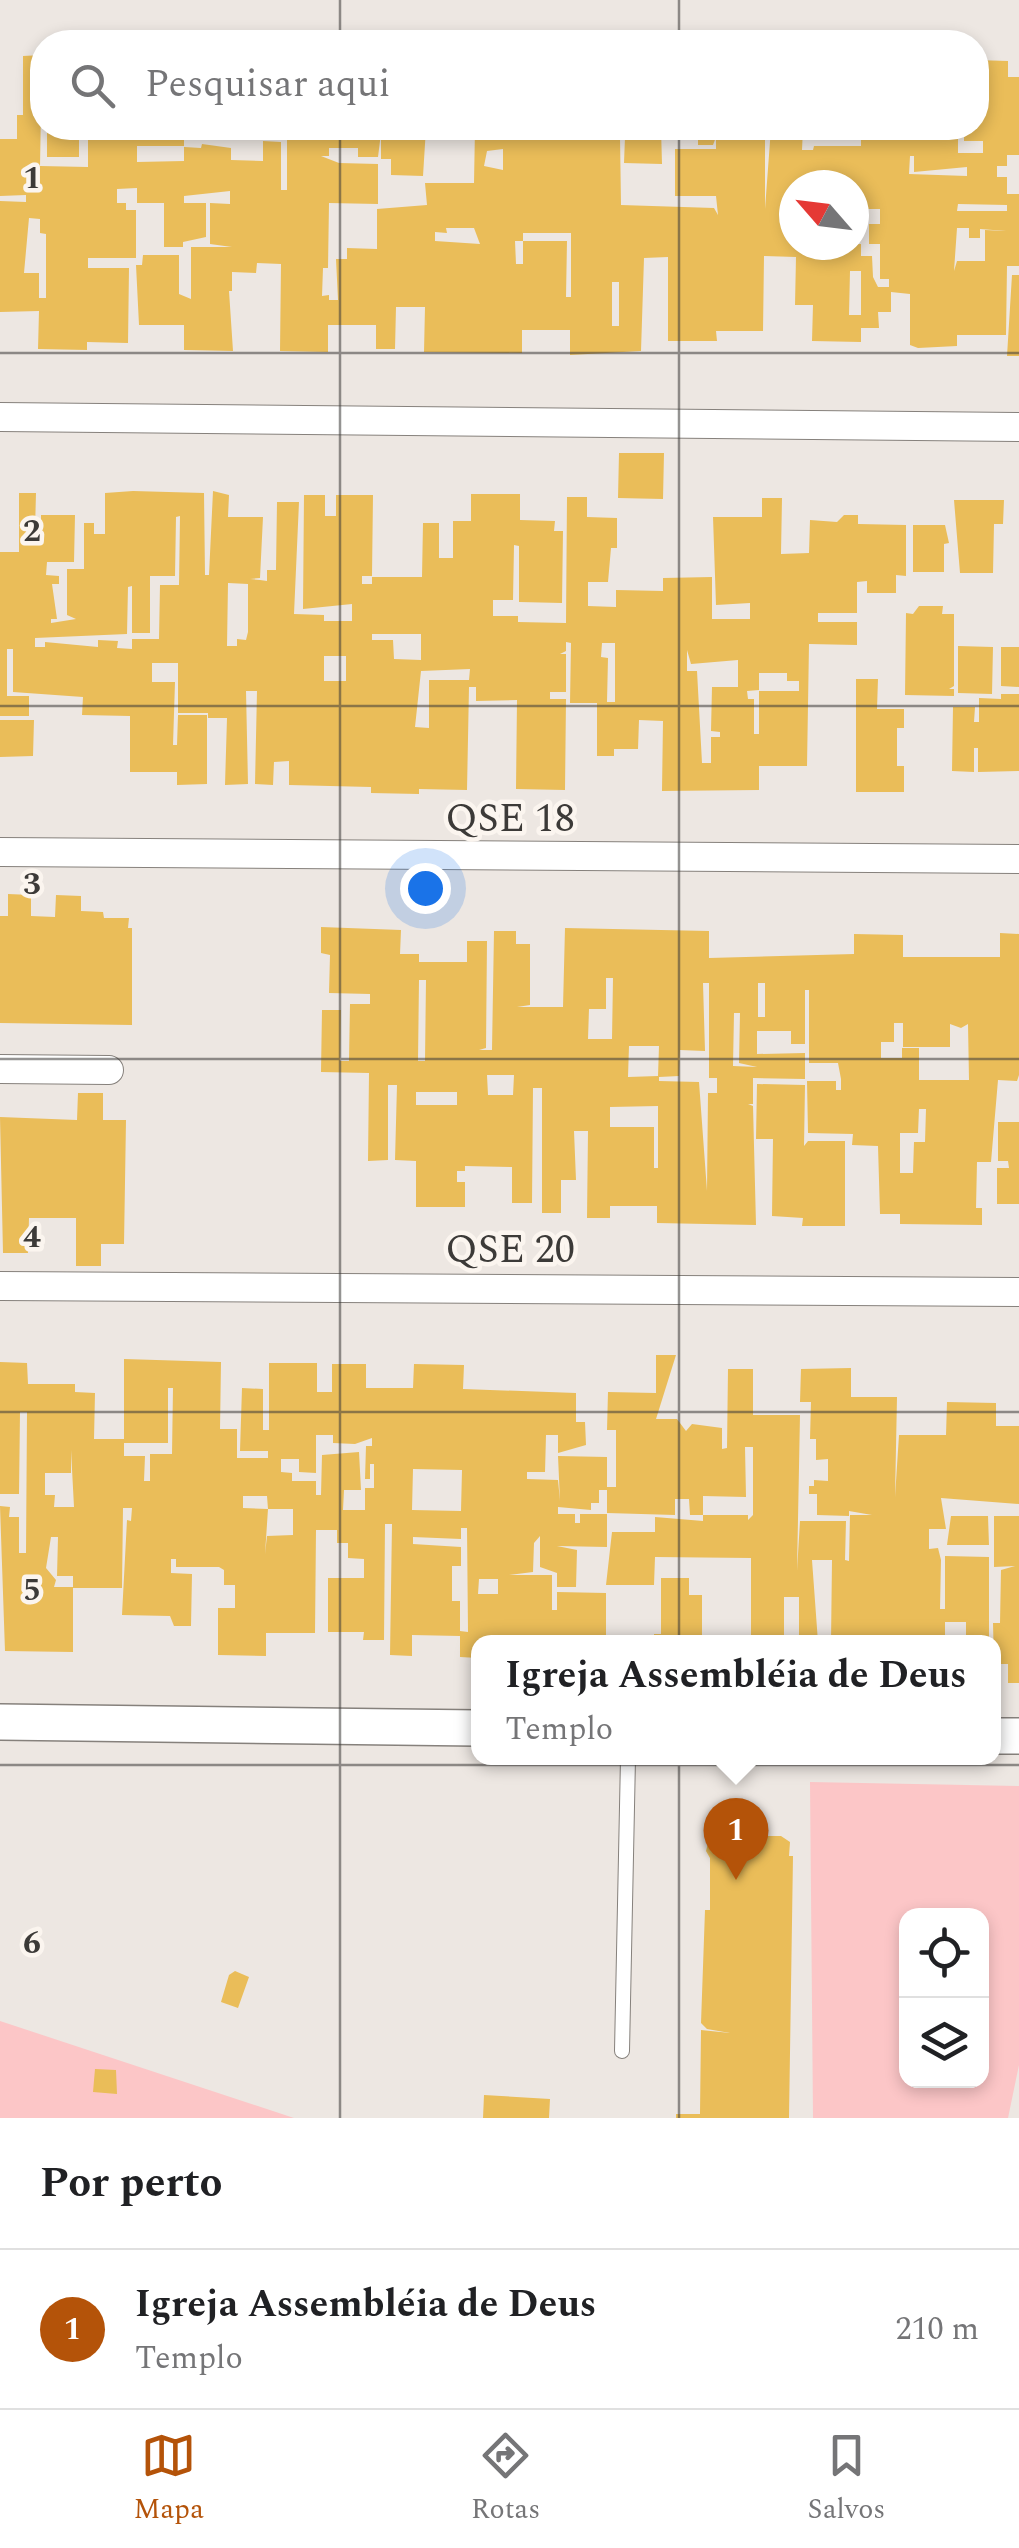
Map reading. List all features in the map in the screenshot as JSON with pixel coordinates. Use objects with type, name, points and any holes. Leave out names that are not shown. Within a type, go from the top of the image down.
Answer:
[{"type":"street","points":[[0,417],[1019,427]]},
{"type":"street","name":"QSE 18","points":[[0,852],[1019,859]]},
{"type":"street","points":[[0,1069],[109,1070]]},
{"type":"street","name":"QSE 20","points":[[0,1286],[1019,1292]]},
{"type":"street","points":[[0,1722],[471,1728]]},
{"type":"lane","points":[[622,2050],[628,1765]]},
{"type":"shaded area","points":[[810,1782],[1019,1786],[1019,2065],[1008,2118],[813,2118]]},
{"type":"shaded area","points":[[0,2021],[294,2118],[0,2118]]},
{"type":"building","points":[[23,56],[30,56],[30,140],[40,140],[40,166],[88,167],[88,140],[184,140],[184,146],[137,146],[137,162],[184,161],[184,147],[201,148],[202,144],[231,148],[231,160],[263,161],[263,141],[281,142],[281,190],[287,190],[287,140],[380,140],[378,157],[358,157],[358,148],[329,148],[329,156],[321,156],[339,163],[378,164],[378,204],[329,203],[328,268],[323,268],[322,296],[338,300],[336,259],[347,259],[347,248],[377,249],[377,209],[427,205],[425,183],[474,183],[475,140],[620,140],[621,205],[714,208],[718,215],[716,196],[675,196],[675,149],[716,149],[716,140],[765,140],[765,209],[770,140],[802,140],[802,150],[813,150],[814,146],[861,146],[861,140],[958,140],[958,153],[983,153],[983,141],[964,140],[989,140],[989,60],[1008,61],[1008,77],[1019,77],[1019,155],[1007,155],[1007,166],[997,166],[997,177],[1007,177],[1007,194],[1019,194],[1019,266],[1007,266],[1006,335],[957,335],[957,346],[918,348],[910,345],[910,294],[891,292],[891,312],[878,312],[879,328],[861,328],[861,342],[812,341],[813,305],[795,305],[796,260],[869,260],[872,256],[873,277],[878,287],[889,287],[889,279],[880,279],[880,244],[869,244],[869,224],[880,224],[880,209],[869,209],[869,170],[779,170],[779,256],[764,256],[763,331],[716,331],[717,341],[668,341],[668,257],[644,258],[641,351],[570,355],[570,330],[522,330],[522,353],[424,352],[425,307],[396,307],[395,349],[376,349],[376,325],[328,325],[328,352],[280,351],[281,264],[257,263],[256,273],[232,272],[229,291],[233,351],[184,350],[184,325],[139,325],[136,265],[142,265],[143,255],[179,255],[179,294],[191,299],[191,247],[232,247],[210,244],[210,203],[230,204],[230,191],[184,196],[184,203],[206,203],[206,237],[183,242],[183,247],[164,247],[164,203],[137,203],[137,188],[117,189],[117,203],[126,203],[126,210],[136,210],[136,258],[88,258],[88,268],[129,268],[128,343],[87,342],[87,350],[38,349],[39,311],[0,312],[0,201],[26,202],[26,195],[0,196],[0,139],[17,139],[17,115],[23,115]],"holes":[[[503,149],[503,170],[484,166],[487,151]],[[910,156],[914,156],[914,172],[967,167],[967,176],[909,174]],[[958,204],[1007,205],[1007,211],[957,211]],[[29,218],[40,219],[40,233],[46,234],[46,298],[39,298],[39,273],[24,273]],[[446,228],[474,228],[480,244],[435,241],[435,232],[447,233]],[[957,228],[969,228],[969,238],[980,238],[980,229],[1006,231],[985,230],[985,261],[957,261],[954,271]],[[523,233],[571,233],[571,297],[566,297],[567,241],[523,241]],[[515,241],[523,241],[523,264],[516,264]],[[850,271],[861,271],[861,315],[849,315]],[[612,282],[619,282],[619,326],[612,326]]]},
{"type":"building","points":[[47,140],[79,140],[79,157],[47,157]]},
{"type":"building","points":[[381,140],[425,140],[423,176],[391,175],[391,159],[381,159]]},
{"type":"building","points":[[625,140],[661,140],[662,164],[624,163]]},
{"type":"building","points":[[698,140],[715,140],[713,145],[698,145]]},
{"type":"building","points":[[1012,275],[1019,275],[1019,356],[1007,356]]},
{"type":"building","points":[[619,453],[664,453],[663,499],[618,498]]},
{"type":"building","points":[[213,491],[229,495],[228,517],[263,517],[260,578],[250,579],[267,581],[267,570],[276,570],[277,502],[299,502],[294,614],[324,615],[324,621],[352,621],[352,604],[303,609],[304,495],[325,495],[325,516],[336,516],[336,495],[373,495],[372,576],[362,576],[362,584],[372,584],[372,577],[422,577],[423,523],[439,523],[439,558],[453,558],[453,521],[471,521],[471,494],[520,494],[520,520],[555,521],[554,531],[563,531],[562,603],[519,602],[519,546],[514,545],[513,600],[493,600],[493,616],[518,616],[518,622],[566,623],[567,497],[587,497],[587,517],[617,518],[617,548],[611,548],[608,582],[588,582],[588,606],[616,607],[616,590],[663,591],[663,578],[712,577],[712,619],[750,619],[750,603],[716,605],[713,517],[762,517],[762,498],[782,498],[781,554],[809,553],[810,520],[837,522],[844,515],[858,515],[858,524],[906,525],[906,576],[896,575],[896,593],[867,593],[867,581],[857,582],[857,613],[818,613],[818,622],[857,622],[857,645],[809,644],[807,766],[759,766],[759,790],[662,791],[663,721],[639,720],[638,749],[614,749],[614,756],[597,756],[597,703],[570,703],[571,643],[566,642],[566,651],[560,654],[566,654],[566,692],[550,692],[550,699],[566,699],[565,790],[516,789],[517,700],[476,701],[476,687],[469,687],[467,790],[371,793],[371,787],[289,785],[289,761],[274,762],[273,785],[255,784],[257,691],[246,691],[248,784],[225,785],[227,718],[208,718],[208,713],[178,713],[178,663],[152,663],[152,682],[175,682],[173,745],[177,745],[178,715],[207,715],[207,784],[177,785],[177,772],[130,772],[130,716],[82,715],[83,697],[13,692],[13,649],[7,649],[7,696],[29,696],[29,716],[0,716],[0,552],[19,552],[19,493],[36,493],[35,530],[41,530],[41,515],[75,515],[74,562],[47,562],[46,575],[59,576],[59,584],[52,584],[57,619],[51,619],[51,623],[76,619],[67,615],[67,569],[84,569],[84,523],[94,523],[94,534],[105,534],[105,493],[204,493],[205,575],[209,575]],"holes":[[[180,516],[179,585],[160,585],[159,639],[132,639],[132,649],[117,648],[118,641],[98,640],[98,647],[45,642],[45,647],[35,647],[35,638],[127,634],[128,587],[132,586],[132,633],[150,633],[150,576],[175,576],[176,517]],[[228,583],[248,584],[248,632],[246,640],[237,639],[237,646],[227,646]],[[372,634],[421,634],[421,660],[394,659],[393,640],[372,640]],[[602,643],[615,643],[615,702],[607,702],[608,658],[601,657]],[[687,650],[691,664],[738,660],[738,687],[712,687],[711,731],[720,732],[720,737],[711,737],[711,763],[702,763],[697,671],[687,671]],[[324,656],[346,656],[346,681],[324,681]],[[470,669],[469,680],[429,680],[429,728],[415,727],[421,671]],[[759,673],[787,673],[787,681],[799,681],[799,691],[759,691],[759,734],[754,734],[754,699],[748,699],[747,691],[759,690]]]},
{"type":"building","points":[[954,500],[1004,500],[1003,524],[994,524],[993,573],[960,573]]},
{"type":"building","points":[[913,525],[945,525],[949,543],[944,544],[944,572],[913,572]]},
{"type":"building","points":[[919,606],[943,606],[942,614],[954,614],[954,686],[949,689],[954,689],[954,696],[905,695],[906,613],[913,614]]},
{"type":"building","points":[[958,646],[993,647],[992,694],[958,693]]},
{"type":"building","points":[[1001,647],[1019,647],[1019,687],[1001,686]]},
{"type":"building","points":[[856,679],[878,679],[877,709],[904,709],[904,728],[897,728],[897,766],[904,766],[904,792],[856,792]]},
{"type":"building","points":[[1001,694],[1019,694],[1019,771],[978,772],[978,748],[974,748],[974,772],[952,771],[953,707],[975,707],[974,722],[979,722],[979,698],[1001,699]]},
{"type":"building","points":[[0,720],[34,720],[33,756],[0,757]]},
{"type":"building","points":[[8,894],[31,895],[31,916],[55,917],[56,895],[81,896],[81,911],[103,912],[104,918],[129,918],[132,1025],[0,1023],[0,916],[8,916]]},
{"type":"building","points":[[321,927],[401,930],[400,954],[419,954],[419,962],[467,962],[467,941],[487,941],[486,1048],[479,1050],[492,1050],[494,931],[516,931],[516,944],[530,944],[530,1005],[517,1007],[563,1007],[565,928],[709,931],[709,958],[854,954],[854,934],[903,935],[903,957],[1000,957],[1000,933],[1019,934],[1019,1075],[1017,1081],[998,1080],[991,1162],[977,1162],[976,1208],[982,1208],[982,1225],[900,1224],[900,1214],[880,1214],[878,1146],[852,1145],[853,1134],[808,1133],[807,1081],[836,1081],[836,1090],[841,1090],[838,1063],[809,1063],[809,990],[805,990],[805,1044],[791,1044],[791,1031],[757,1031],[757,1054],[805,1053],[805,1079],[753,1078],[753,1104],[748,1104],[753,1106],[756,1225],[657,1223],[657,1206],[610,1206],[610,1218],[587,1218],[588,1131],[574,1131],[576,1180],[561,1180],[561,1213],[542,1213],[542,1088],[533,1088],[532,1203],[512,1203],[512,1167],[465,1166],[465,1171],[457,1171],[457,1182],[465,1182],[465,1207],[416,1207],[416,1161],[395,1160],[397,1085],[388,1085],[388,1160],[368,1161],[369,1073],[321,1072],[322,1010],[341,1010],[340,1061],[349,1061],[350,1004],[370,1004],[370,994],[329,993],[330,955],[321,953]],"holes":[[[606,978],[613,978],[612,1039],[588,1039],[589,1009],[606,1009]],[[419,980],[426,980],[425,1061],[418,1061]],[[703,983],[709,983],[709,1078],[717,1078],[717,1093],[708,1093],[707,1191],[699,1082],[659,1081],[659,1077],[679,1076],[680,1050],[705,1051]],[[758,983],[765,983],[765,1017],[758,1017]],[[734,1013],[740,1013],[739,1063],[757,1067],[733,1066]],[[894,1023],[903,1023],[903,1047],[950,1047],[950,1024],[961,1028],[968,1024],[969,1080],[919,1080],[919,1048],[902,1048],[902,1058],[881,1058],[881,1042],[894,1042]],[[629,1046],[659,1046],[658,1076],[628,1077]],[[487,1075],[514,1075],[513,1095],[488,1095]],[[416,1092],[457,1092],[457,1105],[416,1105]],[[658,1106],[658,1168],[654,1168],[654,1127],[610,1127],[610,1107]],[[919,1109],[926,1109],[925,1142],[914,1142],[913,1173],[900,1173],[900,1133],[918,1133]]]},
{"type":"building","points":[[757,1084],[805,1085],[804,1146],[808,1141],[845,1141],[845,1226],[802,1226],[803,1218],[772,1216],[773,1139],[756,1139]]},
{"type":"building","points":[[78,1093],[103,1093],[103,1120],[126,1120],[124,1244],[101,1244],[101,1266],[76,1266],[76,1218],[29,1218],[28,1253],[3,1253],[0,1117],[77,1120]]},
{"type":"building","points":[[998,1122],[1019,1122],[1019,1204],[997,1204],[997,1168],[1009,1168],[1008,1161],[998,1161]]},
{"type":"building","points":[[656,1355],[676,1355],[656,1419],[677,1419],[686,1431],[692,1424],[722,1428],[722,1449],[727,1448],[728,1369],[753,1369],[753,1415],[800,1415],[797,1571],[800,1521],[846,1521],[845,1560],[849,1561],[850,1515],[872,1515],[849,1511],[849,1516],[817,1515],[817,1494],[809,1494],[809,1486],[814,1486],[814,1480],[828,1481],[828,1459],[816,1460],[816,1439],[810,1439],[811,1402],[800,1402],[801,1369],[851,1368],[851,1397],[897,1397],[895,1497],[899,1435],[946,1435],[947,1402],[996,1403],[996,1426],[1019,1426],[1019,1504],[941,1498],[946,1529],[929,1529],[929,1549],[938,1548],[941,1560],[940,1609],[945,1609],[945,1556],[989,1557],[989,1635],[966,1635],[966,1622],[945,1622],[945,1635],[831,1635],[832,1560],[812,1560],[817,1635],[799,1635],[799,1597],[784,1597],[784,1635],[751,1635],[751,1558],[655,1557],[654,1585],[606,1585],[612,1532],[655,1532],[655,1517],[703,1521],[703,1515],[690,1515],[689,1499],[675,1499],[675,1515],[607,1513],[607,1487],[616,1487],[616,1430],[607,1430],[608,1392],[656,1393]],"holes":[[[745,1447],[753,1447],[753,1515],[748,1520],[748,1515],[703,1515],[703,1496],[746,1497]]]},
{"type":"building","points":[[124,1359],[221,1362],[220,1429],[237,1429],[237,1458],[268,1458],[268,1451],[240,1451],[242,1388],[263,1389],[263,1430],[269,1430],[269,1363],[317,1363],[317,1392],[332,1392],[332,1364],[366,1364],[366,1388],[413,1388],[414,1364],[464,1365],[463,1389],[576,1393],[576,1422],[585,1422],[586,1445],[558,1453],[558,1435],[546,1435],[545,1472],[527,1472],[527,1479],[558,1480],[560,1501],[558,1456],[607,1457],[607,1490],[599,1490],[599,1503],[591,1503],[591,1510],[558,1507],[558,1514],[575,1514],[575,1523],[580,1523],[580,1514],[607,1514],[607,1547],[557,1546],[577,1550],[576,1587],[557,1587],[557,1573],[540,1567],[540,1536],[534,1543],[533,1572],[509,1575],[552,1575],[552,1610],[557,1610],[557,1592],[606,1593],[606,1635],[471,1635],[471,1658],[460,1657],[460,1636],[412,1635],[412,1656],[390,1655],[392,1524],[385,1524],[384,1640],[363,1640],[364,1632],[328,1632],[328,1578],[364,1578],[364,1559],[348,1558],[348,1543],[337,1543],[337,1530],[316,1530],[315,1633],[266,1633],[266,1656],[218,1655],[218,1608],[235,1608],[235,1585],[224,1585],[224,1570],[219,1567],[176,1567],[176,1559],[171,1559],[171,1573],[192,1574],[191,1626],[174,1626],[170,1616],[122,1615],[127,1520],[131,1521],[132,1508],[123,1508],[122,1588],[73,1588],[73,1652],[5,1651],[0,1506],[10,1507],[9,1517],[19,1517],[19,1553],[26,1553],[27,1412],[20,1412],[19,1494],[0,1494],[0,1362],[27,1363],[28,1384],[75,1384],[75,1392],[95,1393],[94,1439],[124,1439]],"holes":[[[168,1388],[173,1388],[172,1454],[150,1454],[150,1481],[144,1481],[145,1456],[124,1456],[124,1443],[168,1443]],[[316,1435],[333,1435],[333,1443],[355,1444],[372,1438],[372,1446],[366,1446],[365,1479],[370,1479],[370,1464],[374,1464],[374,1488],[365,1488],[365,1510],[343,1510],[344,1490],[361,1490],[359,1452],[322,1455],[321,1495],[316,1495],[316,1481],[292,1481],[292,1473],[281,1472],[281,1459],[299,1459],[299,1472],[316,1473]],[[71,1450],[74,1507],[54,1507],[55,1495],[45,1495],[45,1473],[71,1473]],[[413,1469],[462,1470],[461,1511],[412,1510]],[[243,1496],[267,1496],[268,1509],[243,1508]],[[268,1509],[293,1509],[293,1535],[267,1536],[265,1554]],[[461,1528],[467,1528],[468,1632],[460,1631],[460,1601],[452,1601],[452,1566],[461,1566],[461,1547],[413,1544],[413,1537],[461,1539]],[[51,1537],[58,1537],[57,1576],[73,1576],[73,1587],[54,1587],[56,1580],[46,1568]],[[479,1579],[498,1579],[498,1594],[478,1594]]]},
{"type":"building","points":[[951,1516],[988,1516],[989,1545],[947,1545]]},
{"type":"building","points":[[994,1516],[1019,1516],[1019,1683],[1008,1683],[1008,1664],[1001,1664],[1001,1635],[993,1635],[993,1623],[1000,1623],[1001,1570],[1015,1566],[994,1567]]},
{"type":"building","points":[[661,1578],[689,1578],[689,1595],[702,1595],[702,1635],[654,1635],[661,1634]]},
{"type":"building","points":[[711,1831],[721,1831],[725,1836],[781,1836],[790,1842],[789,1856],[793,1856],[789,2118],[676,2118],[676,2114],[700,2114],[701,2030],[730,2033],[707,2029],[701,2023],[705,1910],[710,1910],[710,1858],[706,1851]]},
{"type":"building","points":[[235,1971],[249,1977],[238,2008],[221,2002],[229,1975]]},
{"type":"building","points":[[95,2069],[116,2070],[117,2094],[93,2092]]},
{"type":"building","points":[[484,2095],[550,2099],[549,2118],[483,2118]]},
{"type":"place","name":"Igreja Assembléia de Deus","points":[[736,1880]]}]
